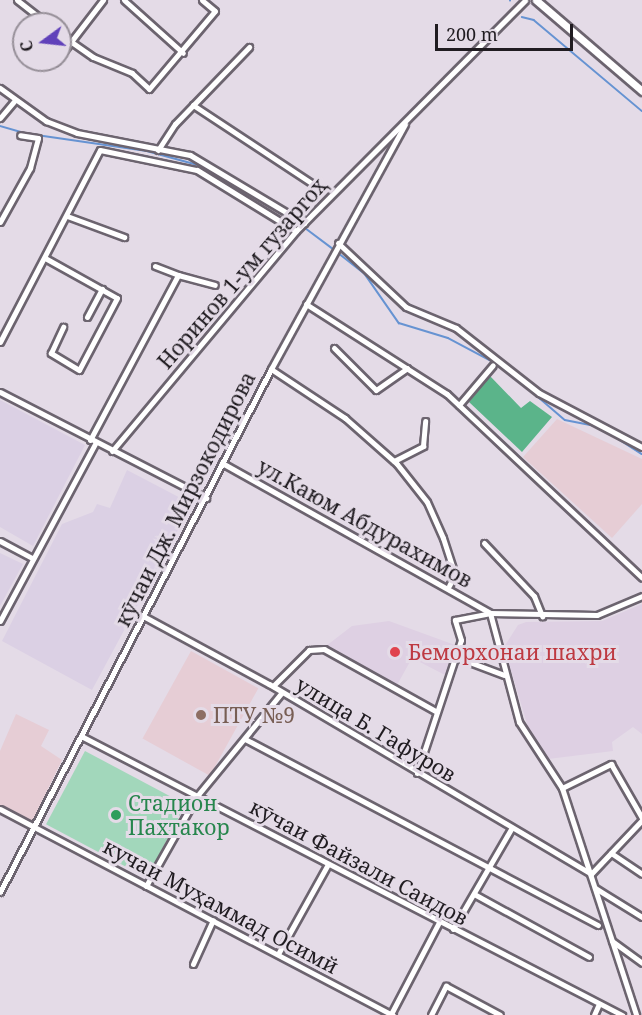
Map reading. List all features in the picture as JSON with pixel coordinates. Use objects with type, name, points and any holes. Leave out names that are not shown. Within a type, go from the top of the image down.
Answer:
[{"type":"main road","points":[[536,0],[642,92]]},
{"type":"street","points":[[18,0],[33,12]]},
{"type":"street","points":[[72,39],[103,0]]},
{"type":"street","points":[[123,0],[183,53]]},
{"type":"street","points":[[72,43],[132,73],[149,88],[183,53],[214,11],[202,0]]},
{"type":"street","points":[[405,124],[525,0]]},
{"type":"street","points":[[158,150],[193,105],[249,47]]},
{"type":"street","points":[[0,88],[46,121],[158,150],[190,155],[301,226]]},
{"type":"street","points":[[0,118],[15,100]]},
{"type":"street","points":[[193,105],[313,184]]},
{"type":"street","name":"Норинов 1-ум гузаргоҳ","points":[[112,451],[301,226],[405,124]]},
{"type":"street","name":"кӯчаи Дж. Мирзокодирова","points":[[0,891],[271,369],[405,124]]},
{"type":"street","points":[[0,222],[30,168],[38,138],[20,135]]},
{"type":"street","points":[[111,152],[116,140]]},
{"type":"street","points":[[0,342],[100,150],[197,170],[301,226]]},
{"type":"street","points":[[67,216],[124,237]]},
{"type":"street","points":[[338,243],[406,307],[456,327],[539,393],[642,447]]},
{"type":"street","points":[[45,258],[117,298],[79,370],[51,353],[63,327]]},
{"type":"street","points":[[155,266],[214,285]]},
{"type":"street","points":[[0,621],[178,275]]},
{"type":"street","points":[[87,317],[102,290]]},
{"type":"street","points":[[306,304],[407,368],[459,405],[642,578]]},
{"type":"street","points":[[334,348],[376,390],[407,368]]},
{"type":"street","points":[[459,405],[493,365]]},
{"type":"street","points":[[271,369],[345,418],[393,461],[427,502],[455,574],[449,586]]},
{"type":"street","points":[[0,392],[206,498]]},
{"type":"street","points":[[393,461],[423,446],[425,421]]},
{"type":"street","name":"ул.Каюм Абдурахимов","points":[[222,463],[449,586],[490,613]]},
{"type":"street","points":[[0,541],[32,558]]},
{"type":"street","points":[[484,543],[534,596],[542,616]]},
{"type":"street","points":[[417,773],[461,640],[455,620],[490,613],[542,616],[597,615],[642,596]]},
{"type":"street","points":[[490,613],[504,675],[519,723],[562,789],[636,1015]]},
{"type":"street","name":"улица Б. Гафуров","points":[[143,616],[273,686],[511,829],[591,874]]},
{"type":"street","points":[[273,686],[309,650],[324,649],[437,712]]},
{"type":"street","points":[[456,657],[504,675]]},
{"type":"street","points":[[146,886],[197,796],[277,702],[282,692]]},
{"type":"street","points":[[277,702],[291,697]]},
{"type":"street","name":"кӯчаи Файзали Саидов","points":[[81,736],[598,1006],[622,1015]]},
{"type":"street","points":[[245,739],[598,925]]},
{"type":"street","points":[[562,789],[612,764],[642,819],[591,874]]},
{"type":"street","name":"кучаи Муҳаммад Осимй","points":[[0,809],[392,1015]]},
{"type":"street","points":[[453,929],[511,829]]},
{"type":"street","points":[[611,853],[642,874]]},
{"type":"street","points":[[278,954],[328,864]]},
{"type":"street","points":[[595,887],[642,917]]},
{"type":"street","points":[[474,894],[589,957]]},
{"type":"street","points":[[193,964],[213,920]]},
{"type":"street","points":[[392,1015],[439,922]]},
{"type":"street","points":[[612,941],[642,963]]},
{"type":"street","points":[[431,1015],[446,986],[500,1015]]},
{"type":"street","points":[[594,1015],[598,1006]]},
{"type":"shaded area","points":[[0,400],[85,445],[33,546],[0,527]]},
{"type":"shaded area","points":[[557,419],[642,459],[642,504],[612,538],[523,457]]},
{"type":"shaded area","points":[[127,470],[192,504],[92,690],[2,641],[62,524],[93,512],[97,504],[110,508]]},
{"type":"shaded area","points":[[0,553],[23,564],[0,606]]},
{"type":"shaded area","points":[[642,604],[642,734],[633,727],[612,742],[613,751],[548,759],[531,737],[504,647],[518,625],[526,622],[602,621]]},
{"type":"shaded area","name":"Беморхонаи шахри","points":[[389,621],[455,645],[445,675],[412,658],[397,685],[326,646],[352,626]]},
{"type":"shaded area","name":"ПТУ №9","points":[[191,651],[258,688],[210,776],[143,738]]},
{"type":"shaded area","points":[[16,714],[49,730],[41,746],[62,760],[32,822],[0,806],[0,751]]},
{"type":"green space","points":[[490,376],[521,408],[530,401],[552,417],[522,452],[469,402]]},
{"type":"green space","points":[[85,751],[186,805],[147,878],[46,824]]},
{"type":"waterway","points":[[522,17],[534,20],[642,111]]},
{"type":"waterway","points":[[0,126],[25,133]]},
{"type":"waterway","points":[[30,134],[147,151],[205,167],[278,217],[300,224]]},
{"type":"waterway","points":[[304,227],[333,249]]},
{"type":"waterway","points":[[341,255],[365,274],[399,323],[448,338],[499,365]]},
{"type":"waterway","points":[[514,376],[565,420],[596,426]]},
{"type":"waterway","points":[[603,429],[642,454]]},
{"type":"place","name":"Беморхонаи шахри","points":[[395,652]]},
{"type":"place","name":"ПТУ №9","points":[[201,715]]},
{"type":"place","name":"Стадион Пахтакор","points":[[116,815]]}]
